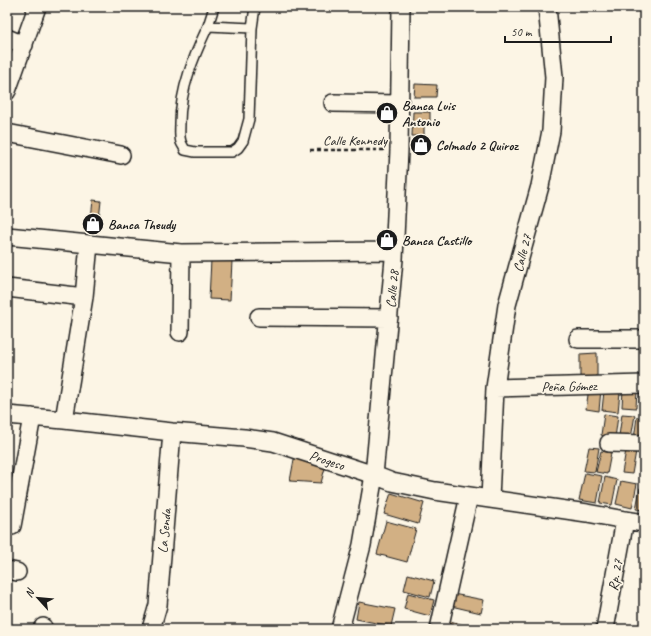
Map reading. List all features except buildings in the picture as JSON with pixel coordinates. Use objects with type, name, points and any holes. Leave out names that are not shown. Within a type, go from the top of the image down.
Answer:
[{"type":"street","points":[[7,92],[37,7]]},
{"type":"street","name":"Calle 28","points":[[340,629],[362,545],[374,475],[394,260],[399,150],[401,7]]},
{"type":"street","name":"Calle 27","points":[[490,500],[494,388],[507,305],[540,186],[551,131],[554,77],[547,7]]},
{"type":"street","points":[[7,38],[24,44]]},
{"type":"street","points":[[333,103],[400,104]]},
{"type":"street","points":[[7,133],[121,155]]},
{"type":"street","points":[[7,236],[182,253],[394,251]]},
{"type":"street","points":[[64,420],[84,297],[89,244]]},
{"type":"street","points":[[180,332],[182,253]]},
{"type":"street","points":[[7,288],[84,297]]},
{"type":"street","points":[[259,317],[389,318]]},
{"type":"street","points":[[578,339],[644,339]]},
{"type":"street","name":"Peña Gómez","points":[[494,388],[644,384]]},
{"type":"street","name":"Progeso","points":[[7,415],[273,442],[392,482],[490,500],[587,513],[644,523]]},
{"type":"street","points":[[12,526],[11,503],[32,417]]},
{"type":"street","name":"La Senda","points":[[151,629],[158,605],[172,432]]},
{"type":"street","points":[[609,443],[644,444]]},
{"type":"street","points":[[440,629],[468,496]]},
{"type":"street","name":"Rp. 27","points":[[605,629],[624,520]]},
{"type":"lane","points":[[214,7],[208,26],[190,68],[183,92],[180,115],[181,143],[185,150],[195,152],[232,152],[238,148],[243,141],[249,119],[252,28],[255,7]]},
{"type":"lane","points":[[208,26],[252,28]]},
{"type":"path","name":"Calle Kennedy","points":[[310,150],[399,150]]},
{"type":"place","name":"Banca Luis Antonio","points":[[387,113]]},
{"type":"place","name":"Colmado 2 Quiroz","points":[[421,145]]},
{"type":"place","name":"Banca Theudy","points":[[93,224]]},
{"type":"place","name":"Banca Castillo","points":[[387,240]]}]
